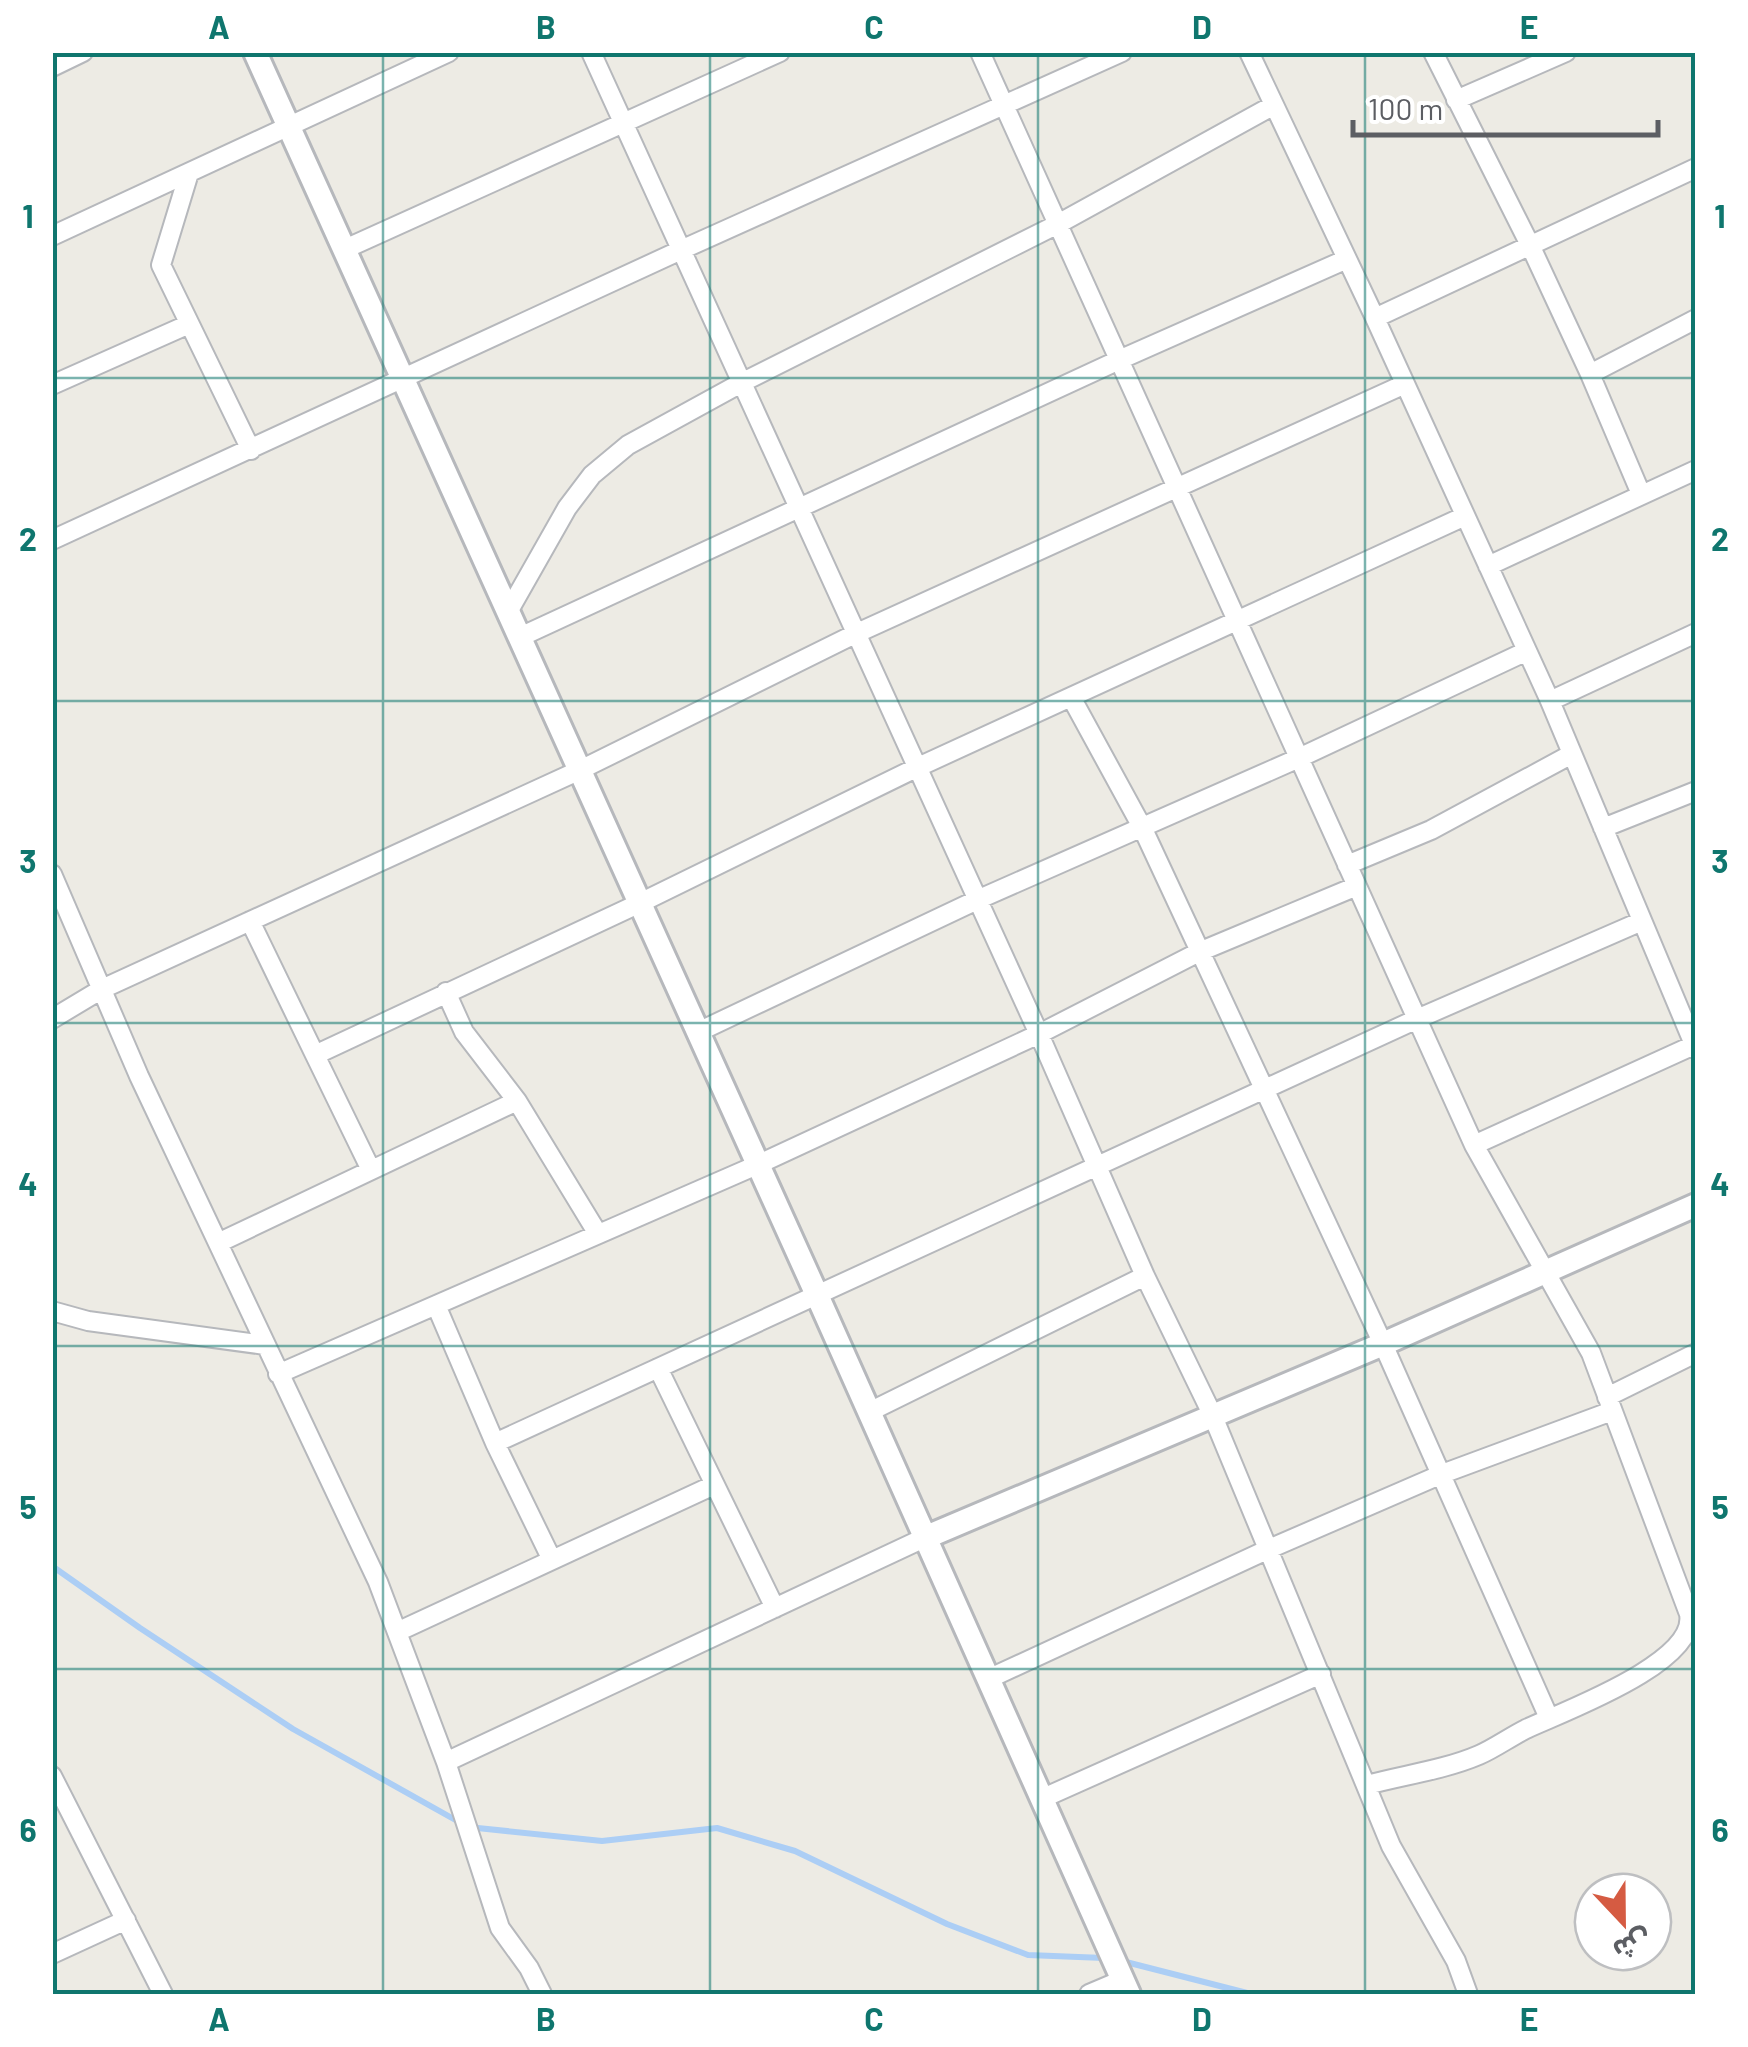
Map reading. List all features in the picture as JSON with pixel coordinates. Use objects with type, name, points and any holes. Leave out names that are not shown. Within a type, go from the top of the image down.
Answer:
[{"type":"street","points":[[255,52],[1125,1987],[1089,1994]]},
{"type":"street","points":[[52,236],[450,52]]},
{"type":"street","points":[[591,52],[1145,1276],[1212,1414],[1391,1846],[1456,1961],[1468,1994]]},
{"type":"street","points":[[345,249],[780,52]]},
{"type":"street","points":[[980,52],[1474,1145],[1591,1353],[1691,1624],[1682,1640],[1648,1669],[1617,1688],[1479,1755],[1366,1785]]},
{"type":"street","points":[[1433,52],[1530,244],[1641,494]]},
{"type":"street","points":[[1456,100],[1566,52]]},
{"type":"street","points":[[52,540],[1117,53]]},
{"type":"street","points":[[52,67],[75,54]]},
{"type":"street","points":[[1252,54],[1550,701],[1695,1047],[1474,1145]]},
{"type":"street","points":[[508,612],[567,508],[610,457],[741,383],[1058,224],[1274,105]]},
{"type":"street","points":[[1375,318],[1696,168]]},
{"type":"street","points":[[188,173],[160,260],[187,325],[251,450]]},
{"type":"street","points":[[520,638],[1119,360],[1347,259]]},
{"type":"street","points":[[1590,374],[1696,319]]},
{"type":"street","points":[[52,385],[187,325]]},
{"type":"street","points":[[52,1020],[102,990],[580,770],[856,634],[1405,384]]},
{"type":"street","points":[[1488,566],[1696,470]]},
{"type":"street","points":[[315,1055],[916,768],[1466,516]]},
{"type":"street","points":[[1550,701],[1696,633]]},
{"type":"street","points":[[698,1032],[976,900],[1299,758],[1527,651]]},
{"type":"street","points":[[1071,698],[1142,827],[1383,1344],[1549,1718]]},
{"type":"street","points":[[1348,864],[1420,836],[1572,754]]},
{"type":"street","points":[[1603,828],[1696,791]]},
{"type":"street","points":[[52,874],[278,1374],[378,1582],[446,1762],[500,1928],[542,1994]]},
{"type":"street","points":[[278,1374],[758,1165],[1038,1034],[1199,952],[1357,886]]},
{"type":"street","points":[[496,1443],[1262,1090],[1642,921]]},
{"type":"street","points":[[250,922],[371,1170]]},
{"type":"street","points":[[446,992],[464,1032],[517,1101],[598,1234]]},
{"type":"street","points":[[218,1243],[517,1101]]},
{"type":"street","points":[[446,1762],[924,1538],[1383,1344],[1696,1204]]},
{"type":"street","points":[[869,1412],[1145,1276]]},
{"type":"street","points":[[436,1304],[552,1560]]},
{"type":"street","points":[[52,1311],[88,1321],[265,1344]]},
{"type":"street","points":[[988,1679],[1269,1549],[1609,1404],[1696,1354]]},
{"type":"street","points":[[658,1368],[774,1608]]},
{"type":"street","points":[[397,1632],[714,1485]]},
{"type":"street","points":[[1041,1798],[1321,1674]]},
{"type":"street","points":[[55,1786],[163,1994]]},
{"type":"street","points":[[52,1954],[126,1920]]},
{"type":"waterway","points":[[52,1566],[293,1729],[468,1827],[602,1841],[717,1828],[795,1851],[947,1924],[1028,1955],[1104,1958]]},
{"type":"waterway","points":[[1122,1961],[1251,1994]]},
{"type":"waterway","points":[[1691,1994],[1696,1990]]}]
